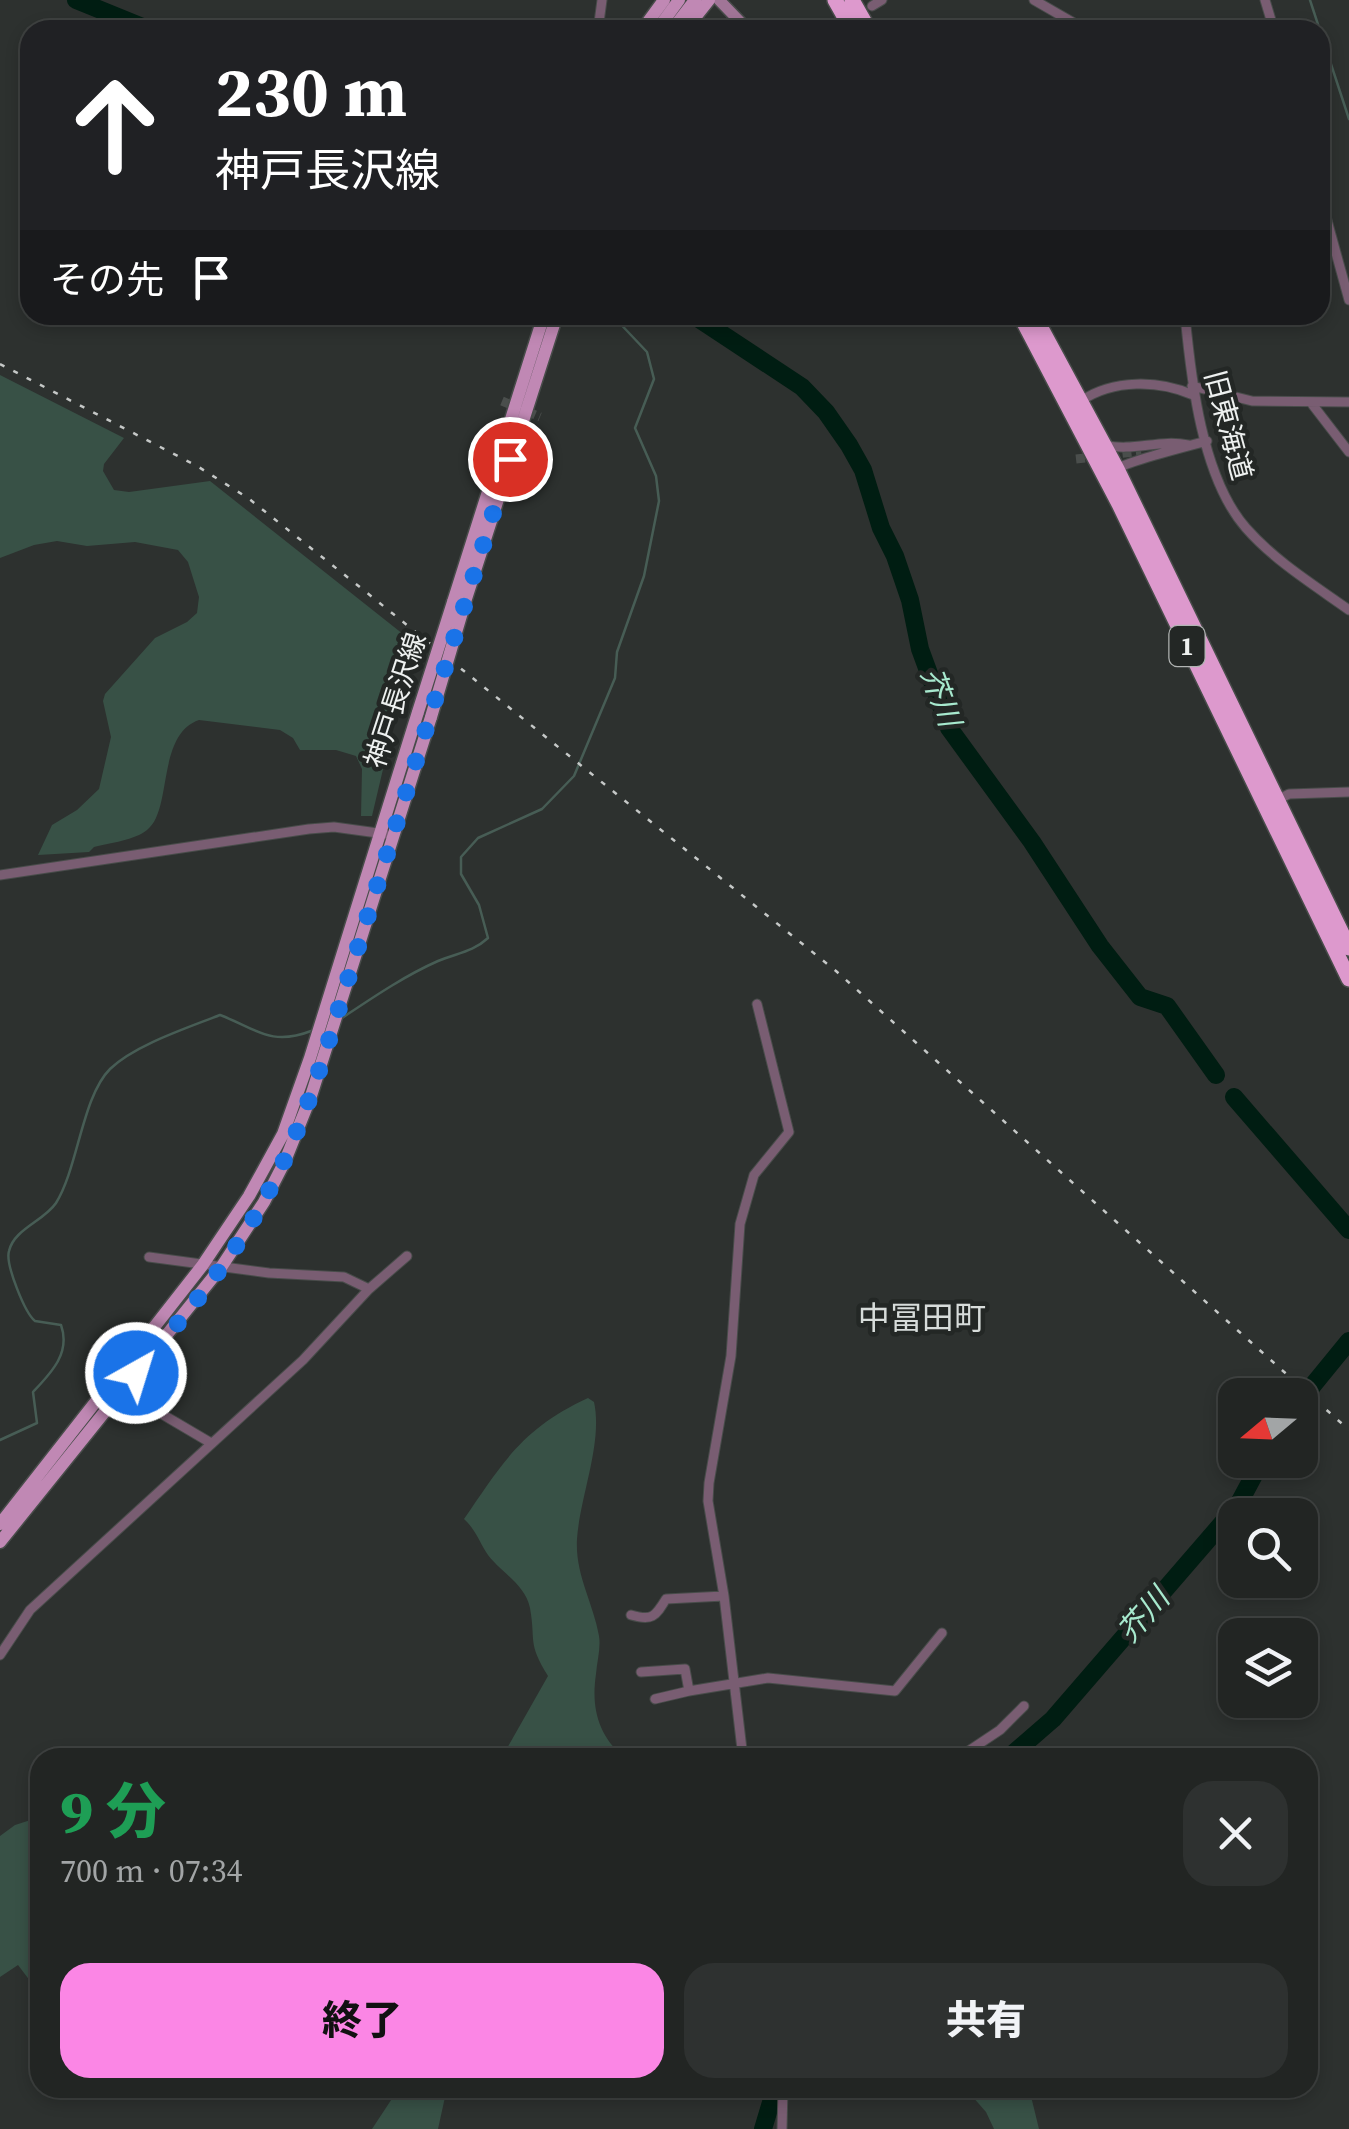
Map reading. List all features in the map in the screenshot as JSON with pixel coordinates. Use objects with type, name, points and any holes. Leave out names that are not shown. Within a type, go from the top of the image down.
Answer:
[{"type":"highway","name":"1","points":[[1025,325],[1119,504],[1349,979]]},
{"type":"highway","name":"1","points":[[1040,325],[1118,469],[1349,948]]},
{"type":"main road","points":[[692,20],[709,0]]},
{"type":"main road","name":"神戸長沢線","points":[[0,1524],[202,1266],[249,1196],[283,1134],[386,834],[541,325]]},
{"type":"main road","name":"神戸長沢線","points":[[459,602],[553,325]]},
{"type":"main road","name":"神戸長沢線","points":[[0,1542],[222,1266],[271,1188],[311,1096],[354,961],[386,834]]},
{"type":"street","points":[[719,0],[738,20]]},
{"type":"street","points":[[872,6],[882,0]]},
{"type":"street","points":[[1034,0],[1069,20]]},
{"type":"street","points":[[1330,231],[1349,300]]},
{"type":"street","name":"旧東海道","points":[[1186,325],[1193,390],[1224,496],[1244,526],[1270,552],[1349,610]]},
{"type":"street","points":[[1081,400],[1107,389],[1150,384],[1252,400],[1349,402]]},
{"type":"street","points":[[1312,404],[1349,452]]},
{"type":"street","points":[[1141,451],[1207,441]]},
{"type":"street","points":[[1105,445],[1190,445]]},
{"type":"street","points":[[1118,469],[1130,460],[1160,456],[1190,445]]},
{"type":"street","points":[[1277,800],[1288,794],[1349,792]]},
{"type":"street","points":[[0,876],[309,829],[334,827],[386,834]]},
{"type":"street","points":[[742,1748],[708,1501],[730,1356],[736,1250],[754,1174],[789,1132],[757,1004]]},
{"type":"street","points":[[0,1654],[30,1610],[317,1347],[370,1289],[407,1256]]},
{"type":"street","points":[[149,1257],[202,1266],[344,1277],[370,1289]]},
{"type":"street","points":[[122,1390],[210,1443]]},
{"type":"street","points":[[631,1615],[654,1618],[666,1598],[724,1596]]},
{"type":"street","points":[[654,1699],[768,1678],[894,1691],[942,1633]]},
{"type":"street","points":[[641,1672],[685,1669],[689,1690]]},
{"type":"street","points":[[973,1748],[1000,1730],[1024,1706]]},
{"type":"street","points":[[782,2098],[782,2129]]},
{"type":"green space","points":[[0,375],[124,438],[104,464],[103,471],[114,490],[129,492],[210,481],[413,642],[372,816],[361,816],[362,769],[356,756],[336,750],[300,750],[293,738],[280,730],[199,720],[185,728],[176,741],[160,806],[147,830],[89,852],[38,855],[52,825],[77,810],[99,789],[111,737],[105,694],[155,638],[197,613],[199,597],[188,562],[178,550],[135,542],[87,546],[57,541],[0,558]]},
{"type":"green space","points":[[588,1398],[594,1402],[596,1435],[577,1552],[599,1636],[596,1709],[602,1730],[616,1748],[507,1748],[548,1676],[535,1649],[527,1599],[491,1559],[464,1519],[516,1448],[566,1409]]},
{"type":"green space","points":[[30,1820],[30,1981],[18,1965],[0,1977],[0,1836]]},
{"type":"green space","points":[[392,2098],[445,2098],[438,2129],[372,2129]]},
{"type":"green space","points":[[974,2098],[1031,2098],[1039,2129],[994,2129]]},
{"type":"waterway","name":"芥川","points":[[76,0],[125,20]]},
{"type":"waterway","points":[[1310,0],[1317,20]]},
{"type":"waterway","points":[[1330,61],[1349,119]]},
{"type":"waterway","points":[[342,1018],[413,973],[488,938],[479,905],[461,874],[461,857],[478,838],[542,809],[574,776],[615,678],[617,652],[644,576],[659,501],[656,476],[635,428],[654,379],[647,352],[621,325]]},
{"type":"waterway","name":"芥川","points":[[708,325],[802,387],[849,445],[863,470],[881,528],[895,556],[910,600],[920,649],[949,728],[1032,842],[1100,946],[1140,997],[1167,1006],[1216,1075]]},
{"type":"waterway","points":[[0,1440],[37,1423],[33,1392],[52,1370],[63,1345],[61,1325],[35,1321],[26,1309],[13,1277],[9,1251],[17,1237],[56,1203],[70,1171],[86,1114],[110,1069],[133,1052],[220,1015],[273,1036],[311,1031]]},
{"type":"waterway","name":"芥川","points":[[1234,1097],[1349,1230]]},
{"type":"waterway","name":"芥川","points":[[1318,1379],[1349,1341]]},
{"type":"waterway","name":"芥川","points":[[1020,1748],[1053,1719],[1238,1505],[1252,1478]]},
{"type":"waterway","name":"芥川","points":[[763,2129],[772,2098]]},
{"type":"tunnel","points":[[502,401],[540,417]]},
{"type":"tunnel","points":[[1109,455],[1141,451]]},
{"type":"tunnel","points":[[1076,459],[1093,457]]},
{"type":"railway","points":[[0,364],[197,466],[248,498],[836,971],[1349,1430]]},
{"type":"district","name":"中冨田町","points":[[922,1318]]},
{"type":"route","points":[[136,1373],[241,1238],[264,1202],[298,1130],[510,459]]}]
